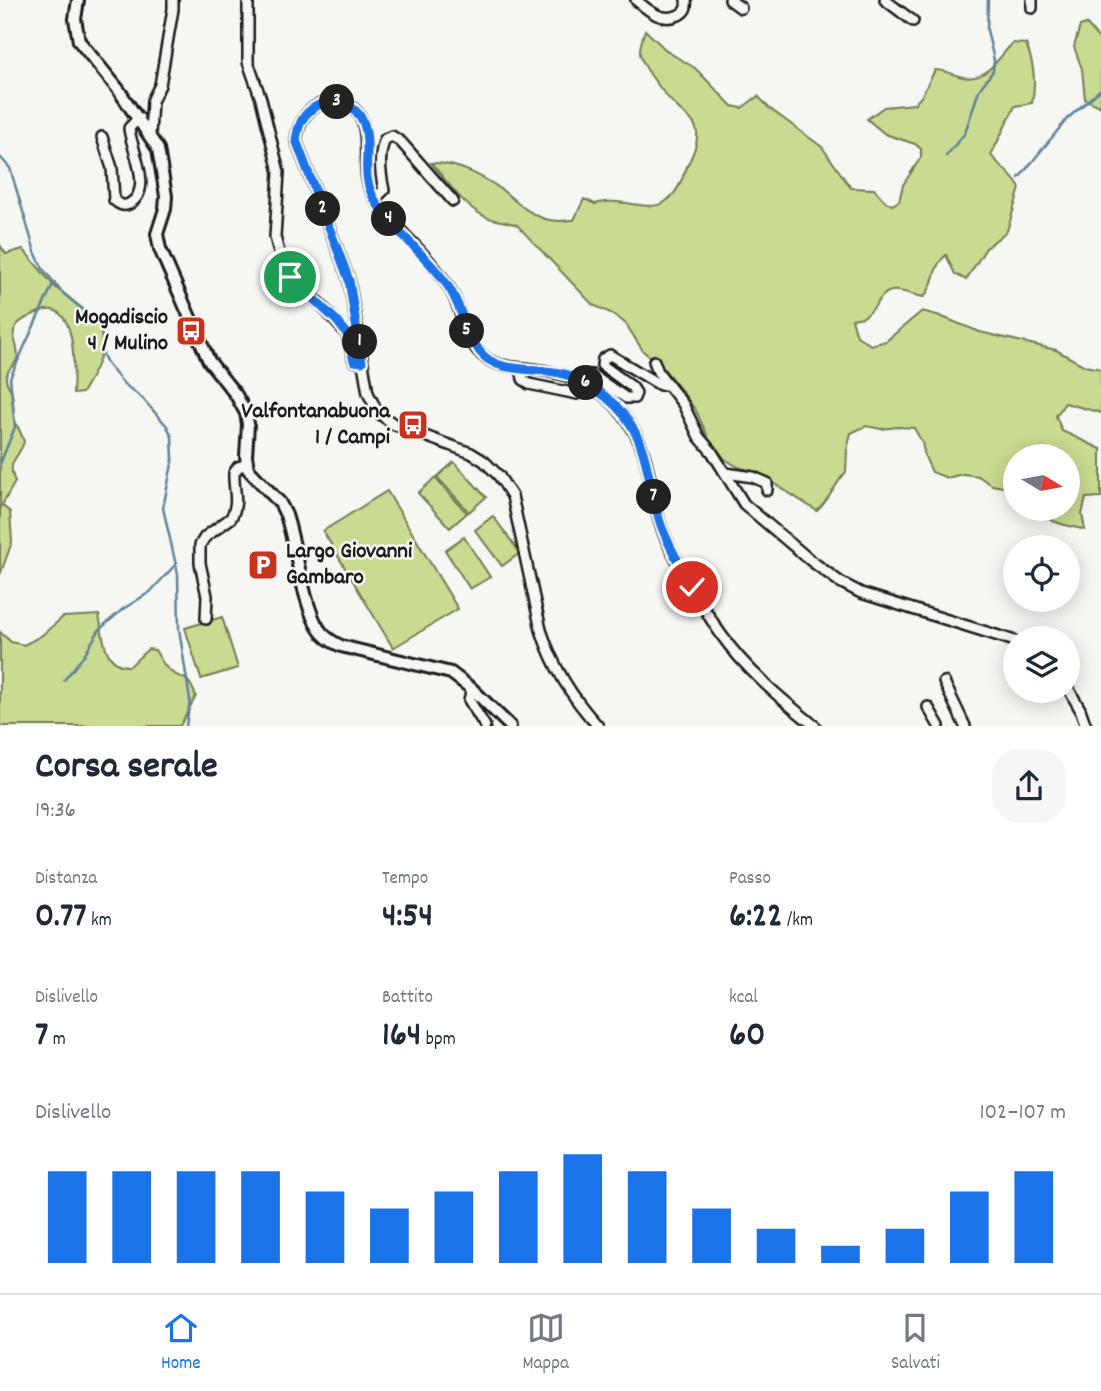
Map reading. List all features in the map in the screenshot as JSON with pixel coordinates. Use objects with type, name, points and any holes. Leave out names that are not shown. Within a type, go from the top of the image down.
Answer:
[{"type":"street","points":[[78,0],[75,19],[79,41],[118,89],[158,149],[166,196],[157,239],[209,362],[236,395],[246,413],[247,464],[251,474],[283,507],[310,608],[319,629],[341,646],[451,673],[472,689],[510,726]]},
{"type":"street","points":[[150,134],[152,102],[162,78],[173,0]]},
{"type":"street","points":[[248,0],[248,62],[261,99],[279,172],[275,237],[279,252],[285,270],[337,321],[347,334],[354,361],[362,362]]},
{"type":"street","points":[[636,0],[651,12],[668,17],[682,13],[687,7],[686,0]]},
{"type":"street","points":[[730,0],[741,8]]},
{"type":"street","points":[[885,0],[913,21]]},
{"type":"street","points":[[598,726],[576,698],[548,651],[512,496],[499,476],[471,453],[395,425],[380,414],[368,393],[349,280],[296,140],[305,114],[317,105],[330,101],[338,102],[352,108],[364,123],[366,172],[375,200],[449,287],[472,340],[482,355],[495,363],[556,372],[582,380],[608,398],[622,413],[639,438],[648,463],[661,524],[673,554],[720,634],[747,666],[815,726]]},
{"type":"street","points":[[102,137],[112,167],[114,200],[120,205],[129,204],[136,198],[140,173],[129,128],[139,118]]},
{"type":"street","points":[[375,200],[384,190],[381,176],[382,147],[385,139],[392,136],[401,142],[453,201]]},
{"type":"street","points":[[582,380],[590,374],[626,398],[634,398],[636,393],[632,387],[602,365],[603,359],[610,355],[660,385],[667,385]]},
{"type":"street","points":[[654,361],[658,372],[683,404],[699,437],[726,473],[738,496],[760,519],[850,588],[1003,637]]},
{"type":"street","points":[[521,368],[523,379],[536,386],[577,394]]},
{"type":"street","points":[[206,619],[207,596],[200,563],[200,545],[205,537],[234,514],[237,502],[234,473],[238,467],[247,464]]},
{"type":"street","points":[[726,473],[753,477],[766,483],[768,490]]},
{"type":"street","points":[[944,682],[965,726]]},
{"type":"street","points":[[472,689],[468,700],[485,726]]},
{"type":"street","points":[[1077,703],[1086,726]]},
{"type":"street","points":[[928,707],[939,726]]},
{"type":"green space","points":[[1086,24],[1101,41],[1101,107],[1085,99],[1082,69],[1074,47],[1080,26]]},
{"type":"green space","points":[[645,30],[668,52],[695,68],[732,106],[742,108],[758,96],[769,108],[822,147],[851,188],[874,189],[892,205],[899,201],[903,185],[921,157],[921,149],[915,144],[885,134],[867,119],[884,107],[914,104],[921,97],[935,70],[963,77],[979,76],[1013,43],[1026,44],[1034,73],[1032,103],[1015,106],[991,155],[1020,188],[1007,231],[986,248],[966,280],[955,274],[946,255],[938,265],[924,297],[891,291],[883,296],[867,315],[852,319],[857,336],[871,345],[886,341],[922,311],[980,332],[1056,350],[1085,366],[1101,369],[1101,413],[1065,403],[1056,416],[1062,431],[1101,449],[1101,497],[1086,498],[1082,514],[1085,530],[1056,522],[1080,522],[1080,444],[1003,444],[1003,487],[992,485],[978,476],[963,474],[947,478],[932,472],[922,442],[914,428],[881,429],[866,426],[851,433],[846,472],[817,511],[756,472],[738,467],[725,459],[709,439],[696,411],[682,391],[665,370],[643,351],[626,324],[613,314],[593,305],[517,225],[488,218],[469,206],[431,163],[459,167],[478,175],[521,206],[550,220],[574,220],[584,199],[595,204],[614,202],[649,206],[663,203],[675,193],[680,184],[695,147],[697,133],[693,122],[668,97],[644,64],[640,51]]},
{"type":"green space","points":[[0,245],[6,254],[23,249],[54,286],[97,322],[103,340],[100,358],[92,377],[82,393],[73,394],[71,338],[67,324],[60,314],[51,310],[37,313],[15,328],[18,355],[6,379],[12,395],[15,419],[24,442],[12,464],[15,482],[2,505],[10,512],[12,542],[0,575]]},
{"type":"green space","points":[[454,462],[486,497],[469,512],[437,477]]},
{"type":"green space","points":[[435,478],[467,513],[450,528],[418,493]]},
{"type":"green space","points":[[387,491],[458,609],[393,648],[323,531]]},
{"type":"green space","points":[[493,516],[520,553],[502,566],[475,530]]},
{"type":"green space","points":[[464,537],[490,577],[470,589],[445,550]]},
{"type":"green space","points":[[99,615],[103,640],[114,662],[130,666],[148,649],[155,650],[166,667],[189,682],[196,696],[180,726],[0,726],[0,632],[11,642],[24,645],[41,636],[63,617]]},
{"type":"green space","points":[[222,617],[238,668],[201,679],[185,628]]},
{"type":"waterway","points":[[946,156],[965,133],[979,90],[993,71],[994,60],[987,30],[988,0]]},
{"type":"waterway","points":[[1019,178],[1067,119],[1101,89]]},
{"type":"waterway","points":[[0,157],[10,168],[35,252],[43,269],[62,292],[96,320],[101,330],[103,355],[108,365],[167,426],[172,437],[173,459],[163,508],[178,574],[179,629],[190,700],[186,726]]},
{"type":"waterway","points":[[0,464],[15,427],[10,378],[54,282]]},
{"type":"waterway","points":[[64,680],[100,629],[123,609],[150,592],[177,563]]},
{"type":"place","name":"Mogadiscio 4 / Mulino","points":[[191,331]]},
{"type":"place","name":"Valfontanabuona 1 / Campi","points":[[413,425]]},
{"type":"place","name":"Largo Giovanni Gambaro","points":[[263,565]]},
{"type":"route","points":[[290,277],[337,321],[347,334],[354,361],[362,362],[349,280],[296,140],[305,114],[317,105],[330,101],[342,103],[352,108],[364,123],[367,182],[375,200],[449,287],[472,340],[482,355],[509,367],[556,372],[582,380],[608,398],[631,425],[648,463],[661,524],[673,554],[692,587]]}]
